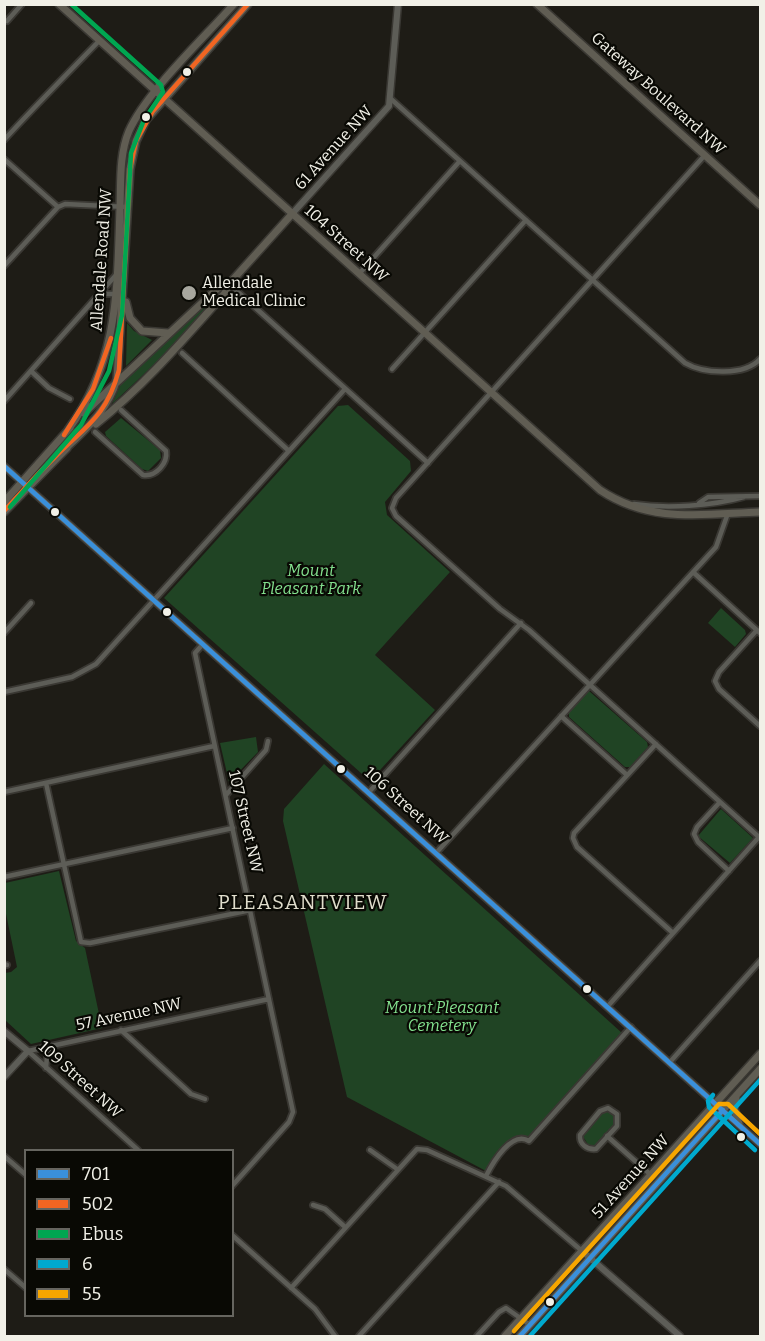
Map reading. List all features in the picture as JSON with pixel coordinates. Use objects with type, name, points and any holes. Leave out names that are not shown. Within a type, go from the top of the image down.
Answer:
[{"type":"main road","name":"104 Street NW","points":[[59,4],[589,480],[619,501],[660,514],[760,512]]},
{"type":"main road","name":"Allendale Road NW","points":[[64,450],[101,414],[112,395],[117,380],[124,207],[122,163],[127,137],[137,117],[156,92],[234,4]]},
{"type":"main road","name":"Allendale Road NW","points":[[68,430],[88,399],[102,368],[113,328],[120,294],[117,274],[124,207],[136,141],[146,120],[163,99],[248,4]]},
{"type":"main road","name":"Gateway Boulevard NW","points":[[537,4],[760,205]]},
{"type":"main road","name":"61 Avenue NW","points":[[4,502],[118,406],[148,377],[225,293],[229,284],[292,214]]},
{"type":"main road","name":"61 Avenue NW","points":[[4,512],[68,430],[117,380],[218,288],[229,284]]},
{"type":"main road","points":[[120,294],[136,326],[149,333],[168,333]]},
{"type":"main road","name":"51 Avenue NW","points":[[506,1336],[760,1054]]},
{"type":"main road","name":"51 Avenue NW","points":[[520,1336],[760,1069]]},
{"type":"main road","points":[[738,1094],[734,1108],[739,1124]]},
{"type":"street","points":[[7,21],[22,4]]},
{"type":"street","name":"61 Avenue NW","points":[[292,214],[385,111],[392,99],[399,4]]},
{"type":"street","points":[[4,140],[55,84],[73,69],[99,41]]},
{"type":"street","points":[[392,99],[459,162],[690,366],[714,370],[742,369],[756,364],[760,359]]},
{"type":"street","points":[[608,1006],[760,838],[521,623],[500,609],[393,511],[396,498],[705,155]]},
{"type":"street","points":[[4,159],[58,207]]},
{"type":"street","points":[[359,274],[459,162]]},
{"type":"street","points":[[4,266],[58,207],[65,204],[124,207]]},
{"type":"street","points":[[392,369],[526,220]]},
{"type":"street","points":[[4,401],[117,274]]},
{"type":"street","points":[[229,284],[428,463]]},
{"type":"street","points":[[99,294],[120,294]]},
{"type":"street","points":[[182,353],[289,451]]},
{"type":"street","points":[[31,371],[49,388],[70,399]]},
{"type":"street","points":[[4,692],[72,677],[87,671],[101,660],[345,389]]},
{"type":"street","points":[[95,432],[143,475],[156,473],[166,461],[166,451],[121,410]]},
{"type":"street","name":"106 Street NW","points":[[4,466],[370,791],[760,1144]]},
{"type":"street","points":[[619,501],[653,506],[699,503],[708,496],[760,496]]},
{"type":"street","points":[[437,852],[718,544],[728,513]]},
{"type":"street","points":[[693,572],[759,632],[719,672],[716,681],[719,689],[760,726]]},
{"type":"street","points":[[4,633],[31,603]]},
{"type":"street","points":[[370,791],[521,623]]},
{"type":"street","name":"107 Street NW","points":[[203,644],[195,653],[293,1115],[290,1122],[234,1184]]},
{"type":"street","points":[[561,716],[627,775]]},
{"type":"street","points":[[226,795],[266,750],[268,741]]},
{"type":"street","points":[[656,744],[574,833],[573,842],[673,933]]},
{"type":"street","points":[[4,792],[214,746]]},
{"type":"street","points":[[46,783],[79,936],[85,943],[251,910]]},
{"type":"street","points":[[720,802],[697,827],[694,837],[729,871]]},
{"type":"street","points":[[4,877],[233,828]]},
{"type":"street","points":[[670,1062],[760,961]]},
{"type":"street","name":"57 Avenue NW","points":[[28,1051],[269,999]]},
{"type":"street","points":[[486,1176],[514,1140],[522,1138],[529,1141],[631,1027]]},
{"type":"street","points":[[121,1030],[190,1094],[204,1099]]},
{"type":"street","name":"109 Street NW","points":[[4,1031],[137,1149]]},
{"type":"street","points":[[46,1068],[47,1056],[52,1046]]},
{"type":"street","points":[[4,1077],[28,1051]]},
{"type":"street","points":[[608,1108],[617,1114],[618,1122],[607,1136],[596,1149],[592,1149],[580,1139],[582,1131],[600,1111],[608,1108]]},
{"type":"street","points":[[607,1136],[651,1175]]},
{"type":"street","points":[[291,1288],[397,1169],[417,1149],[427,1150],[499,1182],[680,1336]]},
{"type":"street","points":[[370,1150],[397,1169]]},
{"type":"street","points":[[4,1156],[24,1173]]},
{"type":"street","points":[[359,1336],[499,1182]]},
{"type":"street","points":[[313,1204],[325,1209],[345,1227]]},
{"type":"street","points":[[234,1237],[315,1309],[335,1336]]},
{"type":"street","points":[[4,1269],[24,1286]]},
{"type":"street","points":[[477,1336],[504,1309],[510,1309],[530,1326]]},
{"type":"green space","points":[[217,293],[218,296],[158,361],[112,404],[122,381]]},
{"type":"green space","points":[[127,323],[134,331],[152,340],[126,366]]},
{"type":"green space","name":"Mount Pleasant Park","points":[[348,405],[410,461],[411,471],[385,502],[387,515],[450,572],[375,655],[435,710],[370,781],[164,598],[338,406]]},
{"type":"green space","points":[[121,418],[160,450],[161,458],[148,471],[142,469],[106,436],[105,432]]},
{"type":"green space","points":[[721,608],[745,630],[746,634],[735,647],[708,623]]},
{"type":"green space","points":[[589,691],[647,742],[648,747],[630,767],[625,767],[569,717],[569,712]]},
{"type":"green space","points":[[256,737],[258,752],[229,782],[220,743]]},
{"type":"green space","name":"Mount Pleasant Cemetery","points":[[324,764],[622,1033],[529,1137],[515,1137],[486,1171],[347,1097],[283,821],[284,809]]},
{"type":"green space","points":[[721,809],[753,838],[730,863],[698,836]]},
{"type":"green space","points":[[59,871],[76,941],[85,948],[102,1028],[31,1044],[5,1020],[5,973],[17,967],[5,909],[5,883]]},
{"type":"green space","points":[[608,1110],[615,1115],[615,1124],[595,1146],[589,1146],[582,1135],[601,1113]]},
{"type":"transit line","name":"Ebus","points":[[10,507],[81,425],[109,371],[122,315],[131,153],[144,120],[163,92],[161,85],[71,4]]},
{"type":"transit line","name":"502","points":[[4,511],[86,428],[108,399],[119,370],[130,169],[136,141],[153,111],[248,4]]},
{"type":"transit line","name":"502","points":[[64,435],[93,389],[111,338]]},
{"type":"transit line","name":"701","points":[[4,466],[760,1144]]},
{"type":"transit line","name":"6","points":[[530,1336],[760,1080]]},
{"type":"transit line","name":"6","points":[[713,1095],[708,1101],[709,1107],[755,1150]]},
{"type":"transit line","name":"55","points":[[514,1331],[719,1104],[728,1104],[760,1134]]},
{"type":"transit line","name":"701","points":[[520,1336],[723,1110]]},
{"type":"place","name":"Allendale Medical Clinic","points":[[189,293]]},
{"type":"district","name":"PLEASANTVIEW","points":[[303,903]]}]
